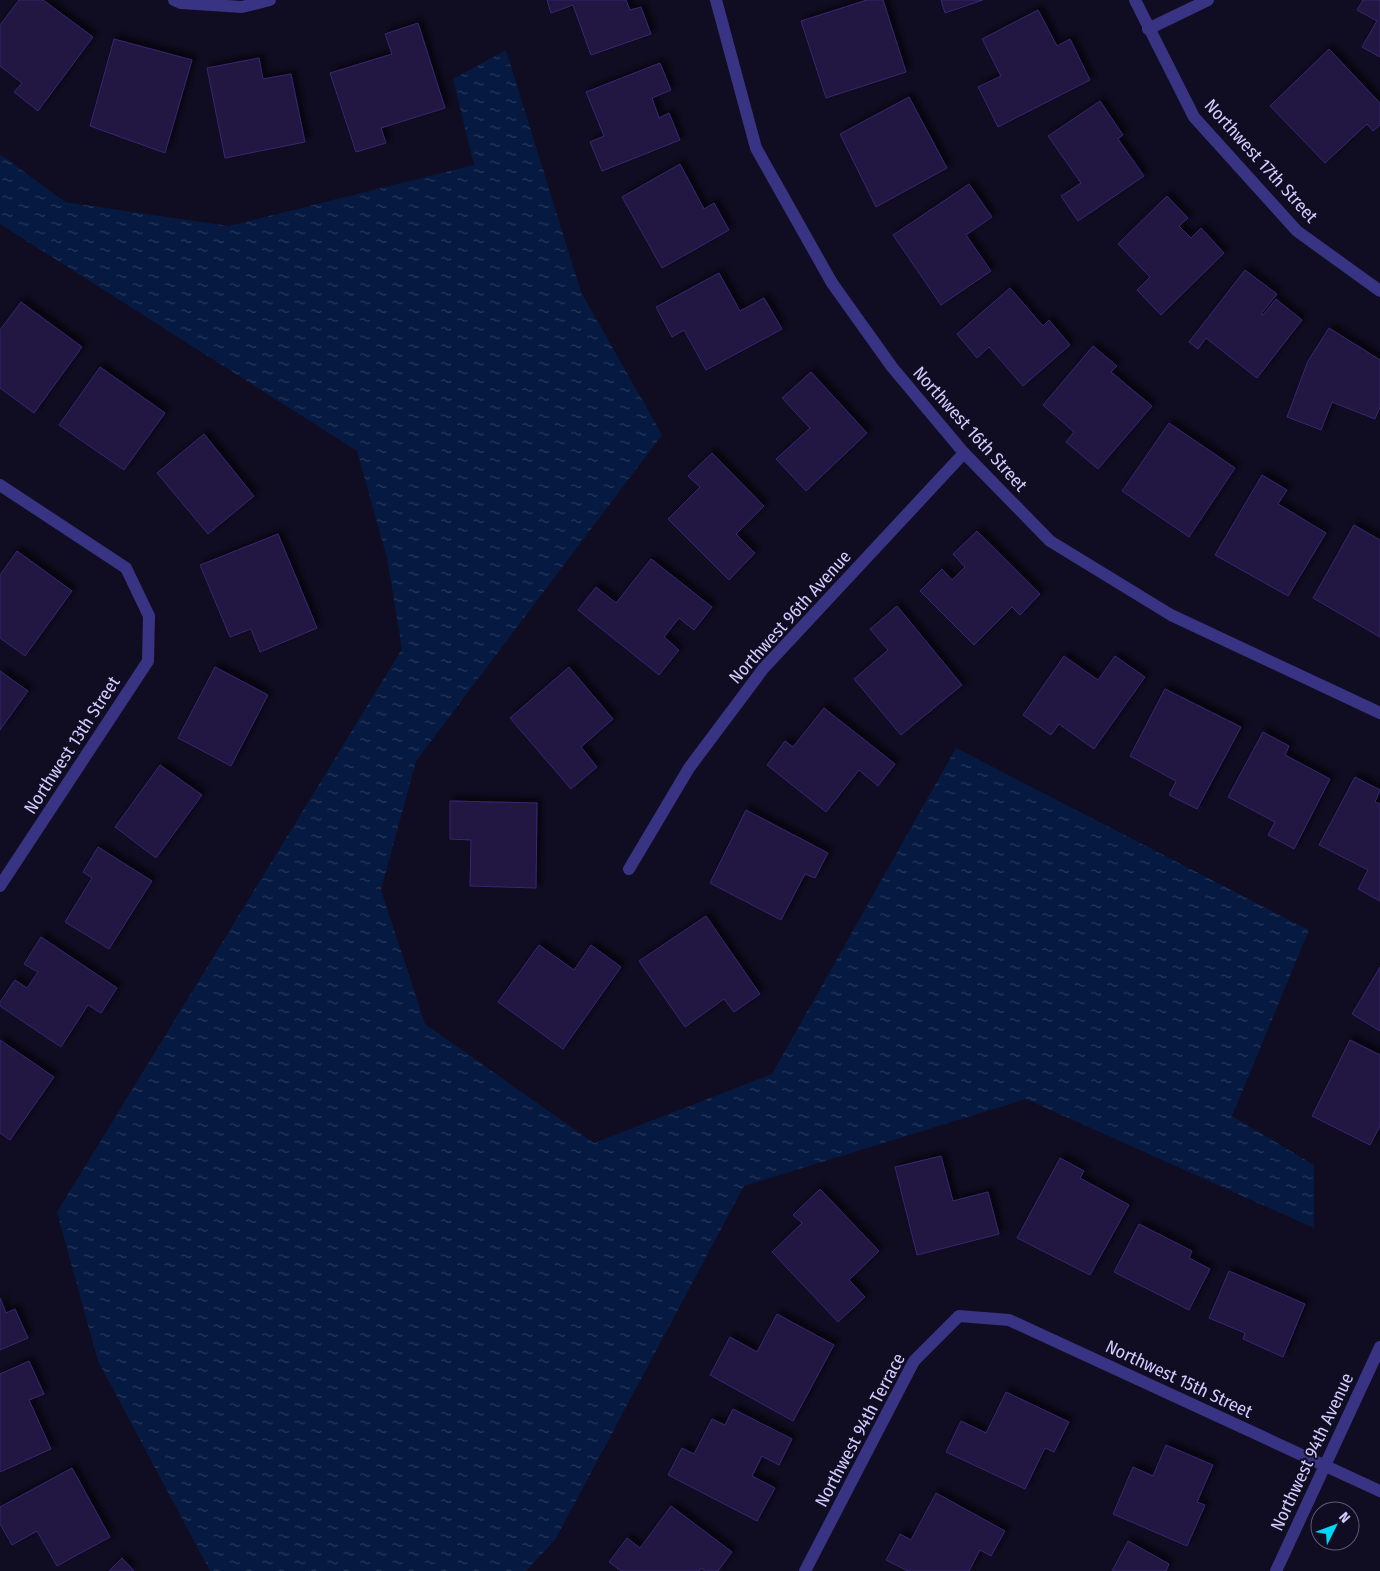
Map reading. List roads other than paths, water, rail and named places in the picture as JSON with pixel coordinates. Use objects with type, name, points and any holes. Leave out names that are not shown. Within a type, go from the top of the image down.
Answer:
[{"type":"street","points":[[178,2],[242,6],[270,0]]},
{"type":"street","name":"Northwest 16th Street","points":[[716,0],[756,148],[832,283],[892,367],[964,453],[1050,541],[1171,615],[1380,713]]},
{"type":"street","name":"Northwest 17th Street","points":[[1136,0],[1148,29],[1194,117],[1297,231],[1380,291]]},
{"type":"street","points":[[1148,29],[1208,0]]},
{"type":"street","name":"Northwest 96th Avenue","points":[[629,869],[690,768],[762,669],[964,453]]},
{"type":"street","name":"Northwest 13th Street","points":[[0,485],[126,568],[149,616],[148,661],[0,886]]},
{"type":"street","name":"Northwest 15th Street","points":[[959,1316],[1009,1320],[1326,1465],[1380,1492]]},
{"type":"street","name":"Northwest 94th Terrace","points":[[805,1571],[914,1361],[959,1316]]},
{"type":"street","name":"Northwest 94th Avenue","points":[[1276,1571],[1380,1347]]},
{"type":"water","points":[[506,50],[581,292],[662,435],[416,761],[381,890],[425,1024],[594,1143],[772,1074],[956,748],[1309,930],[1232,1116],[1314,1165],[1314,1228],[1026,1099],[744,1186],[555,1540],[526,1571],[210,1571],[98,1361],[57,1212],[402,649],[387,558],[357,451],[0,224],[0,154],[65,202],[229,226],[474,165],[453,79]]}]
